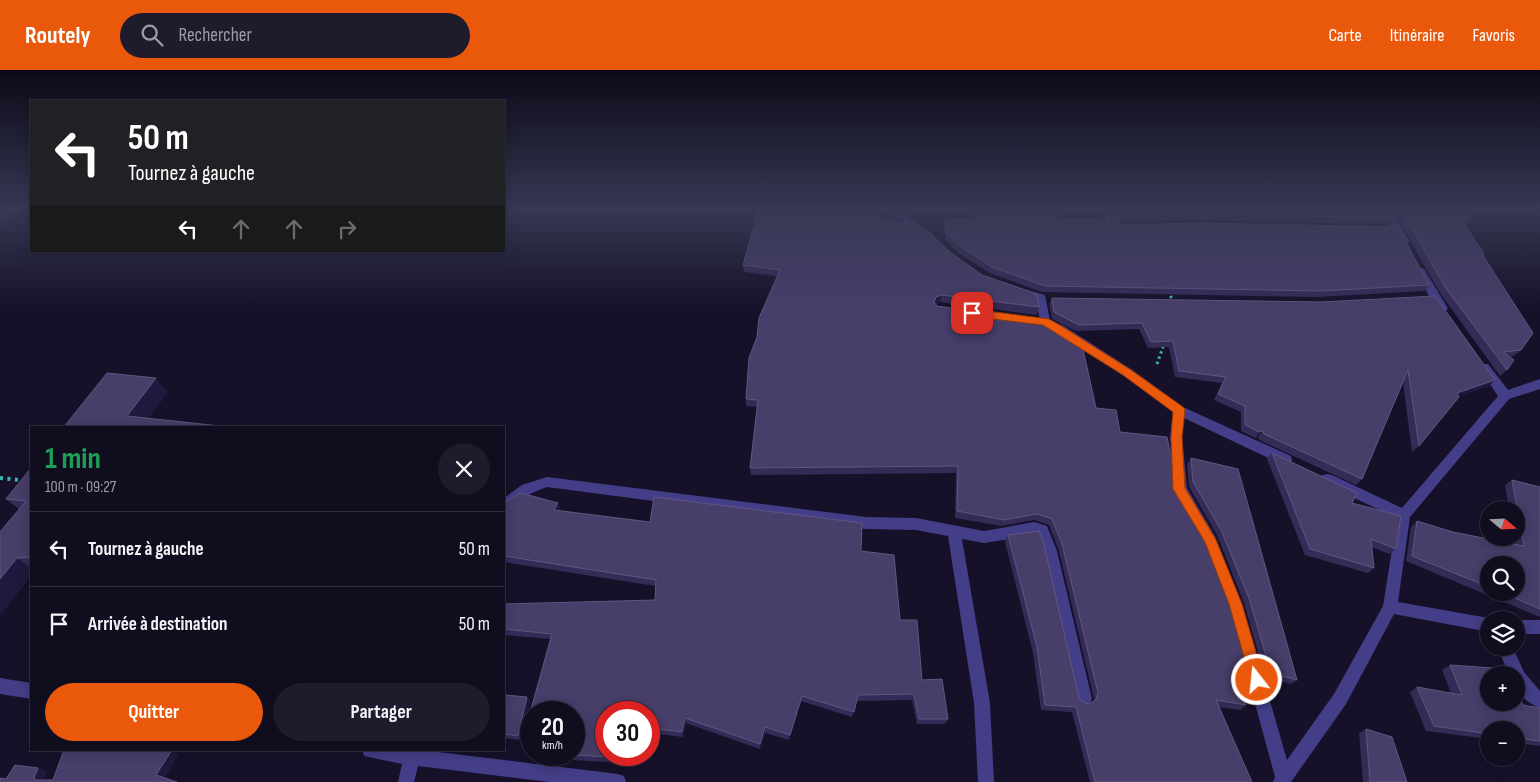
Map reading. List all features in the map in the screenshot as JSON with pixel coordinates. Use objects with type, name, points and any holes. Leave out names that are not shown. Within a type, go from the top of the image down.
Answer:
[{"type":"street","points":[[1401,241],[1413,258],[1429,296],[1450,319]]},
{"type":"street","points":[[1010,288],[1046,298],[1041,322],[1060,329],[1127,372],[1179,410],[1296,465]]},
{"type":"street","points":[[1477,358],[1505,396]]},
{"type":"street","points":[[1282,779],[1310,743],[1340,699],[1390,607],[1404,515],[1505,396],[1540,384]]},
{"type":"street","points":[[1179,410],[1176,437],[1180,489],[1210,540],[1236,604],[1282,779]]},
{"type":"street","points":[[1314,473],[1404,515]]},
{"type":"street","points":[[505,504],[527,489],[547,482],[866,523],[916,524],[984,536],[1034,528],[1042,530],[1050,550],[1084,699]]},
{"type":"street","points":[[954,530],[982,702],[986,782]]},
{"type":"street","points":[[1390,607],[1480,623]]},
{"type":"street","points":[[1525,627],[1540,627]]},
{"type":"street","points":[[1509,656],[1519,682],[1540,701]]},
{"type":"street","points":[[0,686],[30,691]]},
{"type":"street","points":[[376,751],[618,782]]},
{"type":"street","points":[[406,782],[412,757]]},
{"type":"path","points":[[1167,288],[1173,301]]},
{"type":"path","points":[[1148,389],[1164,344]]},
{"type":"path","points":[[0,478],[19,480]]},
{"type":"building","points":[[750,241],[939,241],[982,275],[1037,294],[1039,307],[942,295],[936,297],[934,302],[937,306],[1045,321],[1081,340],[1096,408],[1116,410],[1120,432],[1167,437],[1170,452],[1174,453],[1176,483],[1207,536],[1232,599],[1251,666],[1238,663],[1246,705],[1216,700],[1252,782],[1095,782],[1076,707],[1045,705],[1037,647],[1008,535],[1039,531],[1044,545],[1078,694],[1081,701],[1089,704],[1096,700],[1098,693],[1062,544],[1052,519],[1037,514],[1004,520],[957,511],[958,466],[750,468],[758,400],[746,399],[749,358],[757,337],[759,318],[780,270],[743,265]]},
{"type":"building","points":[[955,241],[1406,241],[1429,285],[1321,291],[1045,286],[992,267]]},
{"type":"building","points":[[1419,241],[1476,241],[1533,333],[1521,350],[1503,352],[1514,360],[1507,370],[1445,287]]},
{"type":"building","points":[[1435,296],[1495,380],[1457,393],[1459,397],[1419,446],[1408,370],[1362,479],[1264,434],[1263,431],[1259,432],[1245,425],[1245,406],[1218,394],[1226,377],[1179,371],[1173,341],[1151,342],[1142,323],[1079,325],[1054,312],[1052,298],[1322,302]]},
{"type":"building","points":[[107,373],[156,378],[127,416],[220,426],[65,426]]},
{"type":"building","points":[[1272,453],[1357,493],[1352,503],[1401,516],[1396,549],[1371,539],[1374,568],[1310,549]]},
{"type":"building","points":[[1191,458],[1238,469],[1297,680],[1271,673],[1249,598],[1221,530],[1193,482]]},
{"type":"building","points":[[30,469],[30,557],[17,558],[0,579],[0,532],[26,501],[6,499]]},
{"type":"building","points":[[1512,480],[1540,487],[1540,609],[1522,601],[1525,601],[1525,556],[1480,556],[1480,583],[1412,556],[1417,521],[1453,532],[1480,537],[1480,546],[1525,546],[1525,501],[1516,501]]},
{"type":"building","points":[[521,493],[558,503],[554,510],[650,522],[654,497],[862,523],[861,551],[894,555],[900,620],[917,620],[922,680],[942,679],[948,719],[919,719],[914,694],[858,695],[854,712],[802,696],[790,735],[765,727],[760,744],[685,718],[682,732],[660,729],[660,701],[595,701],[595,756],[585,756],[585,701],[533,701],[552,634],[505,629],[505,604],[655,600],[656,580],[505,556],[505,502]]},
{"type":"building","points":[[1450,665],[1480,667],[1480,711],[1525,711],[1525,705],[1540,708],[1540,741],[1525,739],[1525,721],[1480,721],[1480,733],[1434,726],[1417,687],[1462,695]]},
{"type":"building","points":[[505,695],[527,697],[526,701],[520,701],[520,727],[518,736],[505,734]]},
{"type":"building","points":[[1366,729],[1392,737],[1407,782],[1370,782]]},
{"type":"building","points":[[64,751],[171,751],[156,775],[177,782],[0,782],[0,778],[6,779],[15,765],[38,768],[34,778],[36,780],[53,780]]},
{"type":"route","points":[[972,313],[1045,322],[1060,329],[1127,372],[1179,410],[1176,437],[1180,489],[1210,540],[1236,604],[1257,680]]}]
